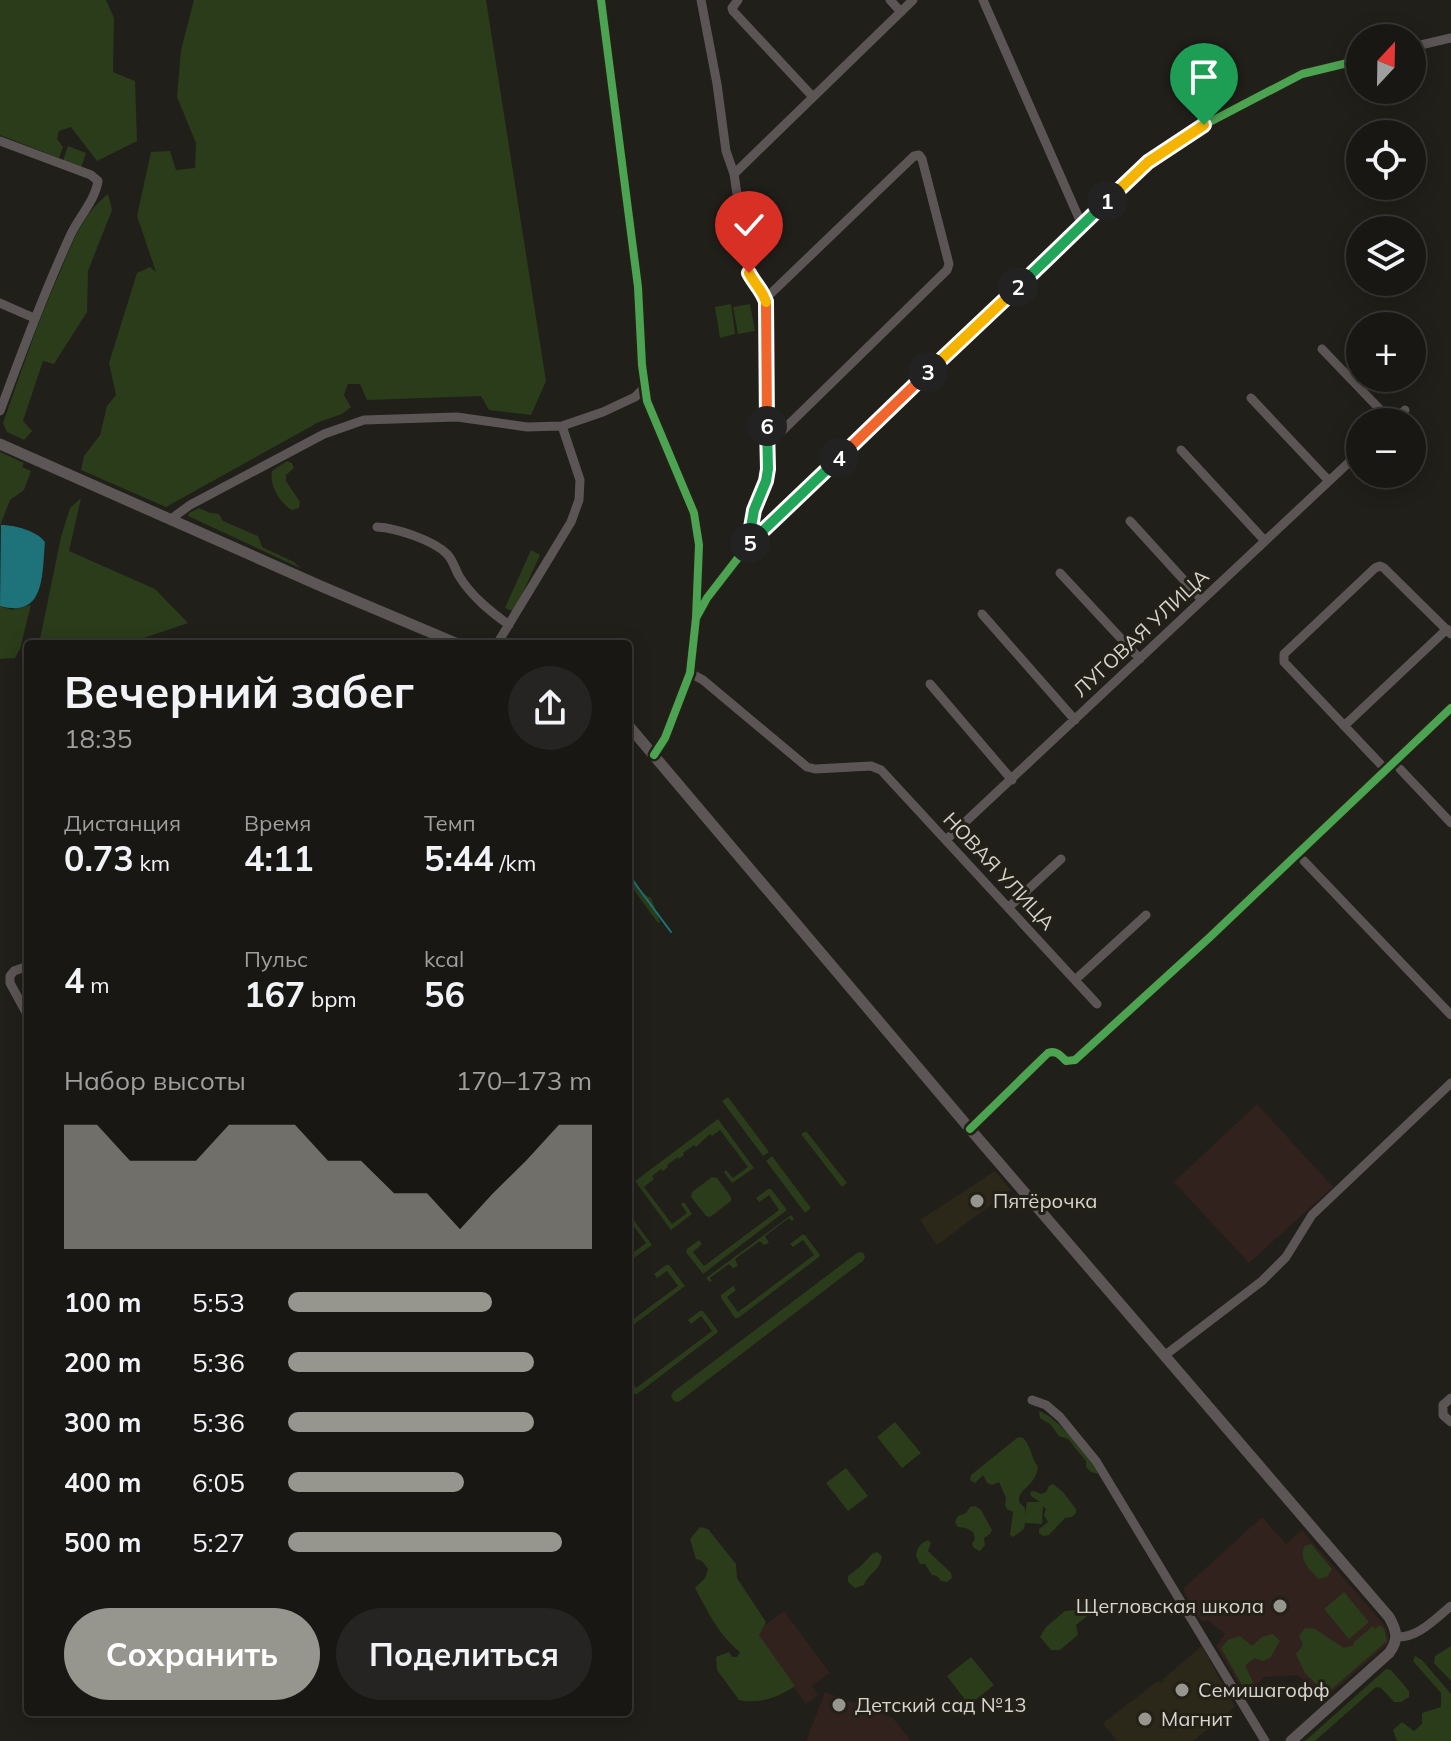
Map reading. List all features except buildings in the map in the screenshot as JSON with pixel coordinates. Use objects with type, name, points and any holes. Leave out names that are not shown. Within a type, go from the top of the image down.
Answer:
[{"type":"main road","points":[[0,444],[449,640]]},
{"type":"main road","points":[[632,730],[1389,1617],[1397,1637],[1389,1653],[1291,1741]]},
{"type":"street","points":[[601,0],[638,287],[647,401],[694,513],[699,545],[690,673],[665,738],[654,755]]},
{"type":"street","points":[[701,0],[749,273],[765,299],[768,469],[754,510],[748,545]]},
{"type":"street","points":[[738,0],[733,11],[813,97]]},
{"type":"street","points":[[890,0],[901,12]]},
{"type":"street","points":[[734,174],[913,0]]},
{"type":"street","points":[[983,0],[1082,225]]},
{"type":"street","points":[[1426,44],[1451,38]]},
{"type":"street","points":[[696,618],[707,598],[748,545],[1148,162],[1204,125],[1302,74],[1346,63]]},
{"type":"street","points":[[0,141],[91,175],[98,181],[34,318],[0,411]]},
{"type":"street","points":[[765,299],[914,156],[919,155],[949,264],[947,270],[767,443]]},
{"type":"street","points":[[0,303],[34,318]]},
{"type":"street","points":[[1322,349],[1379,408]]},
{"type":"street","points":[[171,519],[190,505],[324,434],[364,420],[457,417],[527,427],[562,426],[635,397],[645,387]]},
{"type":"street","points":[[1251,398],[1329,481]]},
{"type":"street","points":[[500,640],[571,522],[579,500],[580,480],[562,426]]},
{"type":"street","points":[[1181,450],[1265,541]]},
{"type":"street","name":"ЛУГОВАЯ УЛИЦА","points":[[946,840],[1346,465]]},
{"type":"street","points":[[1130,521],[1202,600]]},
{"type":"street","points":[[377,527],[391,528],[436,546],[449,556],[459,577],[480,603],[509,625]]},
{"type":"street","points":[[1344,726],[1449,632],[1380,566],[1282,658],[1284,662],[1344,726],[1386,770]]},
{"type":"street","points":[[1060,573],[1140,659]]},
{"type":"street","points":[[982,614],[1075,720]]},
{"type":"street","name":"НОВАЯ УЛИЦА","points":[[690,673],[703,680],[807,767],[871,766],[881,770],[1097,1004]]},
{"type":"street","points":[[930,684],[1012,780]]},
{"type":"street","points":[[970,1129],[1048,1053],[1057,1053],[1066,1061],[1075,1060],[1210,937],[1451,708]]},
{"type":"street","points":[[1400,769],[1451,823]]},
{"type":"street","points":[[1009,907],[1061,859]]},
{"type":"street","points":[[1304,861],[1451,1015]]},
{"type":"street","points":[[1075,980],[1146,915]]},
{"type":"street","points":[[24,967],[10,976],[10,983],[24,1009]]},
{"type":"street","points":[[1164,1356],[1262,1281],[1286,1257],[1312,1215],[1451,1083]]},
{"type":"street","points":[[1032,1400],[1046,1405],[1060,1417],[1096,1461],[1265,1741]]},
{"type":"street","points":[[1447,1402],[1443,1415],[1451,1422]]},
{"type":"street","points":[[1397,1637],[1408,1637],[1418,1632],[1451,1606]]},
{"type":"shaded area","points":[[1257,1104],[1333,1187],[1249,1263],[1174,1182]]},
{"type":"shaded area","points":[[995,1171],[1011,1190],[937,1245],[920,1220]]},
{"type":"shaded area","name":"Щегловская школа","points":[[1262,1517],[1286,1544],[1302,1530],[1386,1627],[1390,1642],[1323,1700],[1298,1675],[1265,1677],[1246,1695],[1216,1646],[1225,1634],[1208,1620],[1202,1622],[1184,1592],[1184,1588]]},
{"type":"shaded area","points":[[784,1611],[830,1673],[812,1686],[818,1695],[806,1704],[754,1634]]},
{"type":"shaded area","points":[[1202,1646],[1235,1707],[1193,1741],[1117,1741],[1103,1723],[1158,1681],[1161,1684]]},
{"type":"shaded area","name":"Детский сад №13","points":[[825,1692],[893,1718],[911,1741],[806,1741]]},
{"type":"green space","points":[[0,0],[106,0],[114,18],[113,72],[135,81],[137,141],[97,161],[71,127],[59,131],[57,139],[63,147],[59,158],[0,135]]},
{"type":"green space","points":[[194,0],[486,0],[546,381],[531,415],[489,410],[481,396],[367,400],[360,384],[348,384],[344,395],[351,407],[342,414],[319,422],[166,507],[81,470],[84,456],[100,435],[107,406],[116,395],[109,363],[137,273],[150,267],[156,272],[137,216],[151,152],[170,151],[176,170],[195,168],[196,143],[177,97],[181,50]]},
{"type":"green space","points":[[68,146],[86,153],[81,168],[63,161]]},
{"type":"green space","points":[[108,194],[112,210],[88,271],[87,312],[54,364],[43,361],[23,421],[32,431],[24,440],[7,432],[3,423],[37,328],[74,240],[85,219]]},
{"type":"green space","points":[[731,304],[735,334],[720,338],[715,307]]},
{"type":"green space","points":[[750,304],[755,331],[738,334],[733,307]]},
{"type":"green space","points":[[0,452],[24,463],[22,467],[31,471],[24,490],[10,500],[0,526]]},
{"type":"green space","points":[[287,461],[294,468],[286,475],[286,481],[300,502],[299,508],[292,510],[283,503],[272,482],[272,471]]},
{"type":"green space","points":[[81,498],[69,551],[155,589],[188,623],[138,640],[40,640],[70,508]]},
{"type":"green space","points":[[199,508],[219,514],[223,521],[258,536],[262,547],[300,568],[188,516]]},
{"type":"green space","points":[[531,550],[540,555],[514,612],[505,608]]},
{"type":"green space","points":[[31,605],[15,658],[0,659],[0,606],[12,610]]},
{"type":"green space","points":[[632,875],[642,893],[651,898],[658,923],[632,887]]},
{"type":"green space","points":[[728,1097],[769,1152],[763,1156],[722,1101]]},
{"type":"green space","points":[[718,1119],[754,1168],[732,1183],[724,1172],[726,1170],[733,1178],[748,1167],[720,1130],[712,1136],[710,1134],[696,1147],[694,1145],[663,1171],[661,1169],[644,1187],[672,1224],[687,1213],[681,1204],[684,1202],[692,1214],[671,1230],[635,1181]]},
{"type":"green space","points":[[806,1131],[847,1183],[842,1187],[801,1134]]},
{"type":"green space","points":[[772,1156],[811,1208],[805,1213],[766,1161]]},
{"type":"green space","points":[[712,1177],[717,1178],[731,1201],[710,1217],[691,1197],[692,1192]]},
{"type":"green space","points":[[768,1189],[787,1210],[703,1274],[686,1252],[687,1249],[699,1240],[702,1244],[693,1252],[704,1266],[779,1210],[769,1195],[759,1202],[756,1198]]},
{"type":"green space","points":[[791,1215],[792,1221],[789,1218],[765,1236],[769,1243],[764,1245],[760,1241],[735,1259],[738,1266],[733,1268],[729,1264],[710,1278],[710,1282],[706,1278]]},
{"type":"green space","points":[[632,1218],[652,1245],[632,1259],[632,1253],[646,1243],[632,1224]]},
{"type":"green space","points":[[802,1235],[819,1257],[735,1318],[721,1295],[733,1286],[736,1290],[727,1297],[738,1312],[814,1255],[803,1240],[793,1247],[790,1244]]},
{"type":"green space","points":[[861,1252],[865,1257],[863,1261],[680,1401],[673,1400],[673,1392]]},
{"type":"green space","points":[[669,1265],[685,1286],[632,1326],[632,1320],[678,1286],[667,1271],[657,1278],[654,1274]]},
{"type":"green space","points":[[703,1311],[718,1331],[633,1394],[632,1383],[636,1388],[712,1331],[701,1316],[691,1324],[688,1320]]},
{"type":"green space","points":[[1039,1411],[1073,1438],[1098,1474],[1086,1467],[1086,1461],[1068,1439],[1059,1436],[1050,1424],[1040,1418]]},
{"type":"green space","points":[[895,1422],[921,1453],[902,1468],[877,1437]]},
{"type":"green space","points":[[1022,1437],[1038,1467],[1034,1479],[1019,1497],[1025,1515],[1027,1502],[1040,1502],[1030,1492],[1041,1494],[1053,1484],[1076,1509],[1072,1517],[1065,1518],[1049,1535],[1039,1533],[1039,1529],[1048,1522],[1043,1506],[1042,1524],[1025,1523],[1024,1529],[1013,1537],[1010,1535],[1013,1512],[1005,1505],[1006,1498],[999,1482],[992,1485],[987,1483],[983,1475],[975,1483],[970,1480],[971,1475]]},
{"type":"green space","points":[[846,1468],[868,1496],[848,1511],[826,1483]]},
{"type":"green space","points":[[975,1506],[981,1510],[992,1530],[984,1538],[985,1545],[980,1551],[972,1544],[975,1539],[973,1532],[958,1527],[955,1522],[958,1516]]},
{"type":"green space","points":[[700,1527],[708,1529],[736,1564],[737,1578],[766,1622],[759,1635],[795,1686],[782,1694],[761,1700],[739,1700],[717,1670],[716,1657],[729,1652],[732,1657],[737,1657],[740,1652],[720,1631],[695,1588],[705,1578],[708,1569],[696,1559],[690,1539]]},
{"type":"green space","points":[[928,1540],[931,1543],[928,1551],[951,1573],[952,1578],[947,1582],[932,1575],[916,1556],[919,1546]]},
{"type":"green space","points":[[1311,1544],[1332,1569],[1327,1577],[1318,1579],[1306,1564],[1303,1551],[1305,1546]]},
{"type":"green space","points":[[877,1552],[882,1556],[879,1566],[864,1585],[855,1588],[848,1582],[848,1576]]},
{"type":"green space","points":[[1344,1592],[1369,1622],[1349,1639],[1324,1609]]},
{"type":"green space","points":[[1088,1600],[1093,1611],[1076,1625],[1078,1635],[1060,1650],[1051,1650],[1040,1637],[1046,1627],[1065,1611],[1076,1610]]},
{"type":"green space","points":[[1380,1625],[1387,1641],[1326,1694],[1305,1673],[1296,1654],[1303,1645],[1299,1636],[1305,1628],[1315,1629],[1344,1648],[1354,1645],[1373,1626],[1375,1629]]},
{"type":"green space","points":[[1273,1634],[1280,1641],[1270,1658],[1263,1661],[1254,1658],[1245,1666],[1253,1682],[1245,1690],[1221,1648],[1228,1640],[1240,1636],[1252,1646],[1262,1637]]},
{"type":"green space","points":[[1451,1646],[1451,1681],[1434,1663],[1435,1656]]},
{"type":"green space","points":[[1415,1656],[1451,1694],[1451,1741],[1397,1741],[1393,1730],[1402,1722],[1414,1731],[1422,1724],[1422,1713],[1441,1707],[1441,1693],[1413,1661]]},
{"type":"green space","points":[[971,1657],[994,1685],[969,1705],[947,1676]]},
{"type":"green space","points":[[1386,1669],[1391,1670],[1409,1691],[1409,1697],[1394,1702],[1381,1688],[1376,1687],[1315,1741],[1305,1741]]},
{"type":"water","points":[[1,525],[25,529],[45,542],[39,590],[34,600],[26,606],[0,606]]},
{"type":"waterway","points":[[632,879],[671,932]]},
{"type":"cycle path","points":[[601,0],[638,287],[647,401],[694,513],[699,545],[690,673],[665,738],[654,755]]},
{"type":"cycle path","points":[[696,618],[707,598],[748,545],[1148,162],[1204,125],[1302,74],[1346,63]]},
{"type":"cycle path","points":[[970,1129],[1048,1053],[1056,1053],[1066,1061],[1075,1060],[1210,937],[1451,708]]},
{"type":"place","name":"Пятёрочка","points":[[977,1201]]},
{"type":"place","name":"Щегловская школа","points":[[1280,1606]]},
{"type":"place","name":"Семишагофф","points":[[1182,1690]]},
{"type":"place","name":"Детский сад №13","points":[[839,1705]]},
{"type":"place","name":"Магнит","points":[[1145,1719]]},
{"type":"route","points":[[749,273],[765,299],[767,310],[768,469],[754,510],[748,545],[1148,162],[1204,125]]}]
